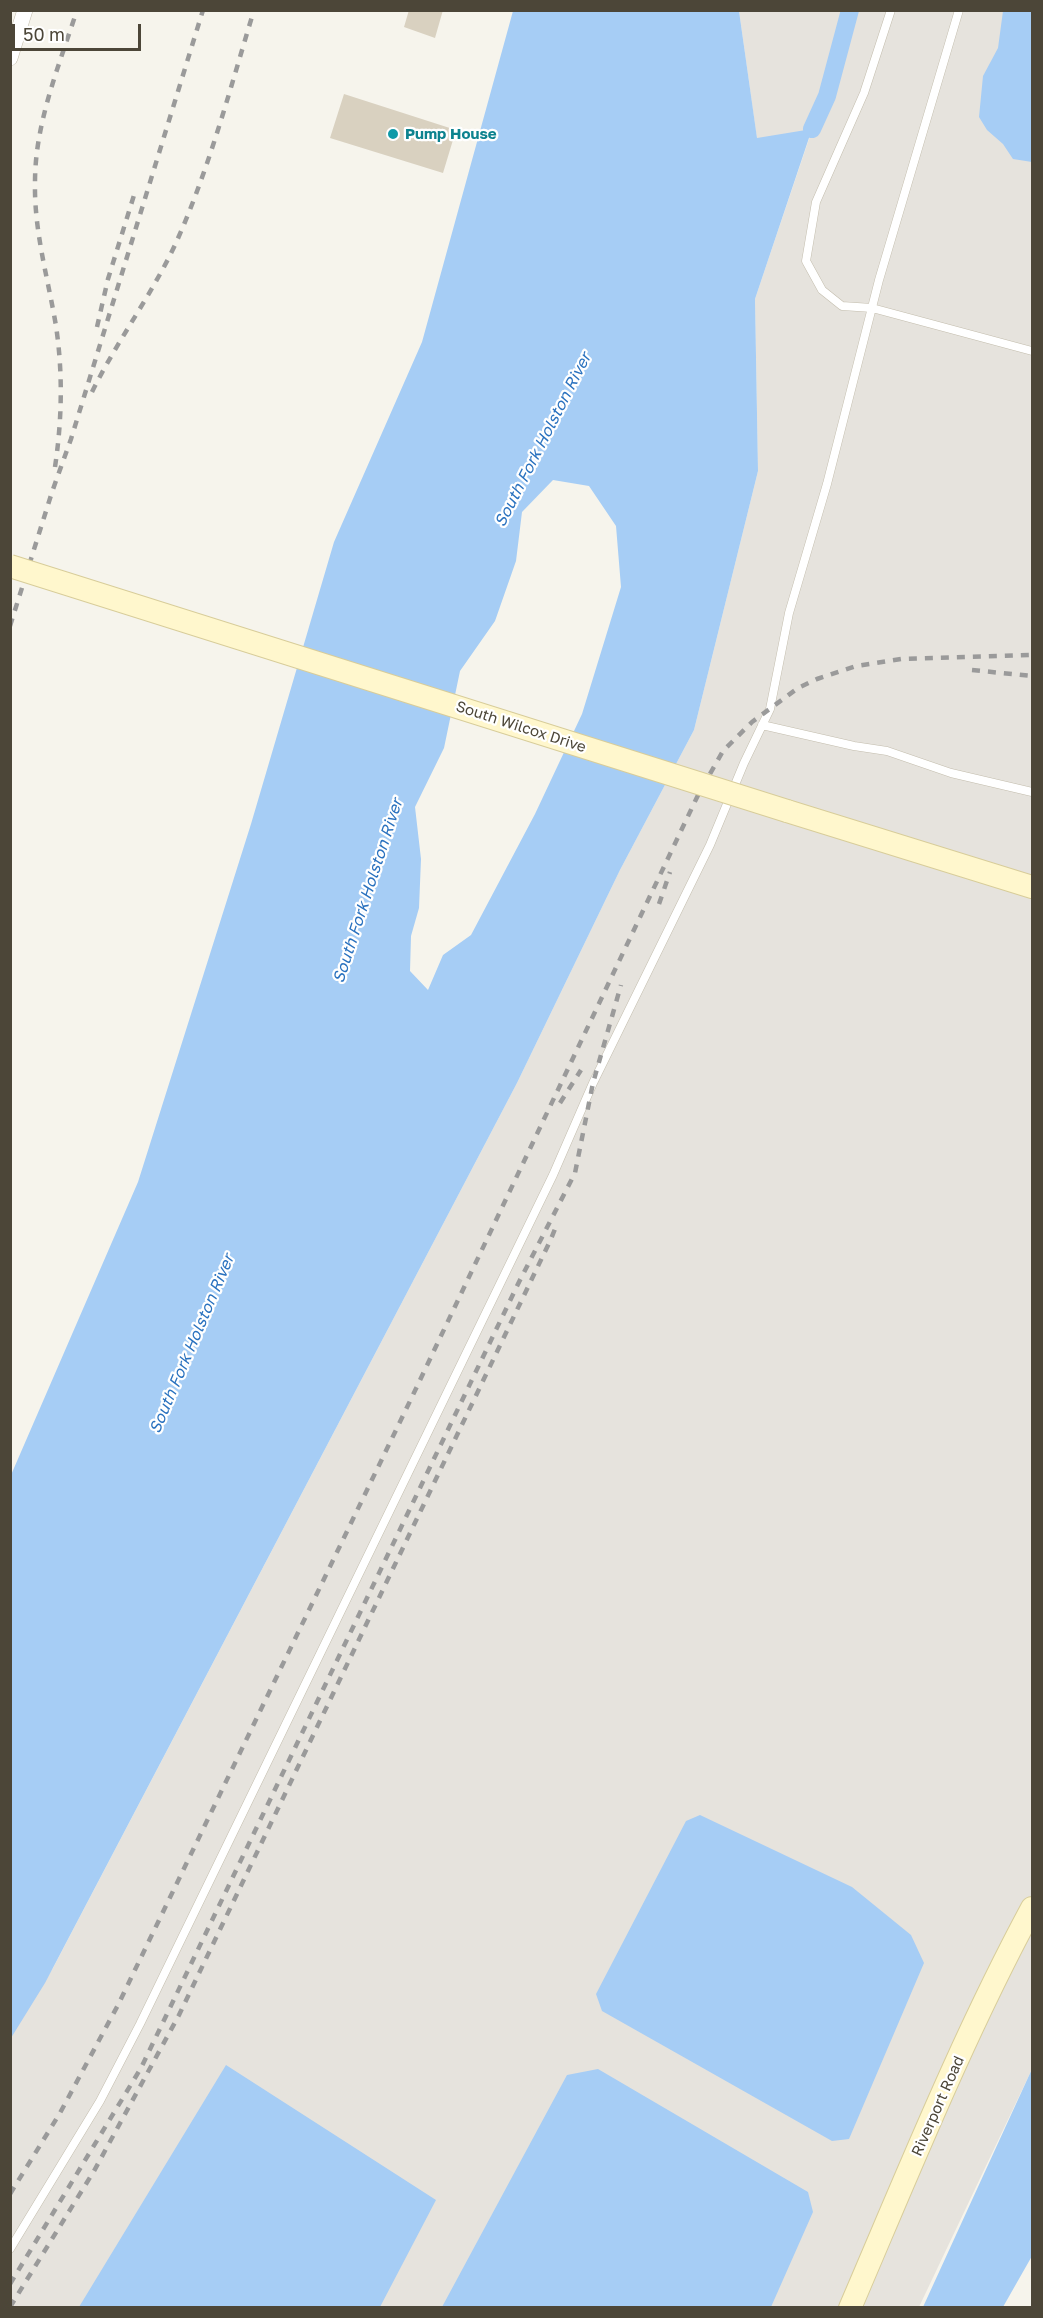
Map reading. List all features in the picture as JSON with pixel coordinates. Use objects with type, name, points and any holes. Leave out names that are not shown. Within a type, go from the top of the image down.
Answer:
[{"type":"main road","name":"South Wilcox Drive","points":[[10,566],[1032,887]]},
{"type":"main road","name":"Riverport Road","points":[[850,2307],[948,2081],[1008,1953],[1032,1908]]},
{"type":"street","points":[[10,58],[25,10]]},
{"type":"lane","points":[[891,10],[864,93],[816,202],[806,261],[822,290],[842,306],[872,308],[1032,351]]},
{"type":"lane","points":[[10,2249],[100,2101],[140,2024],[548,1185],[593,1083],[710,845],[770,709],[789,613],[827,484],[872,308],[958,10]]},
{"type":"lane","points":[[762,725],[887,751],[951,774],[1032,792]]},
{"type":"shaded area","points":[[739,11],[1032,11],[1032,2069],[919,2307],[11,2307],[10,2035],[53,1968],[517,1083],[620,870],[694,730],[758,471],[755,299],[812,130],[757,139]]},
{"type":"water","name":"South Fork Holston River","points":[[513,11],[739,11],[757,138],[812,129],[755,299],[758,471],[694,730],[620,870],[517,1083],[45,1983],[11,2038],[11,1475],[138,1182],[251,824],[334,542],[422,342]],"holes":[[[553,480],[589,486],[616,526],[621,587],[582,714],[535,814],[471,935],[443,955],[428,990],[410,971],[411,936],[419,908],[421,859],[415,807],[444,748],[460,671],[495,621],[516,561],[522,512]]]},
{"type":"water","points":[[1003,11],[1032,11],[1032,162],[1013,159],[1003,144],[987,130],[979,117],[983,76],[998,48]]},
{"type":"water","points":[[700,1815],[852,1887],[911,1935],[924,1963],[849,2139],[832,2141],[602,2011],[596,1994],[686,1821]]},
{"type":"water","points":[[226,2065],[436,2200],[380,2307],[79,2307]]},
{"type":"water","points":[[598,2069],[808,2192],[813,2212],[771,2307],[442,2307],[567,2075]]},
{"type":"water","points":[[1032,2069],[1032,2256],[1003,2307],[923,2307]]},
{"type":"building","points":[[409,10],[443,10],[435,38],[404,27]]},
{"type":"building","name":"Pump House","points":[[344,94],[456,130],[443,173],[330,138]]},
{"type":"waterway","points":[[812,129],[827,96],[850,10]]},
{"type":"railway","points":[[55,467],[60,414],[60,361],[56,326],[39,237],[35,201],[36,160],[44,116],[77,10]]},
{"type":"railway","points":[[10,626],[71,439],[203,10]]},
{"type":"railway","points":[[92,392],[166,264],[187,217],[218,129],[254,10]]},
{"type":"railway","points":[[97,327],[108,279],[135,192]]},
{"type":"railway","points":[[10,2194],[60,2113],[118,2005],[411,1399],[699,793],[723,751],[752,722],[798,688],[856,666],[901,659],[1032,655]]},
{"type":"railway","points":[[972,670],[1032,676]]},
{"type":"railway","points":[[659,904],[670,872]]},
{"type":"railway","points":[[10,2284],[141,2068],[519,1282],[575,1173],[593,1083],[621,985]]},
{"type":"railway","points":[[560,1103],[581,1070]]},
{"type":"railway","points":[[10,2307],[94,2171],[179,2015],[557,1224]]},
{"type":"place","name":"Pump House","points":[[393,134]]}]
